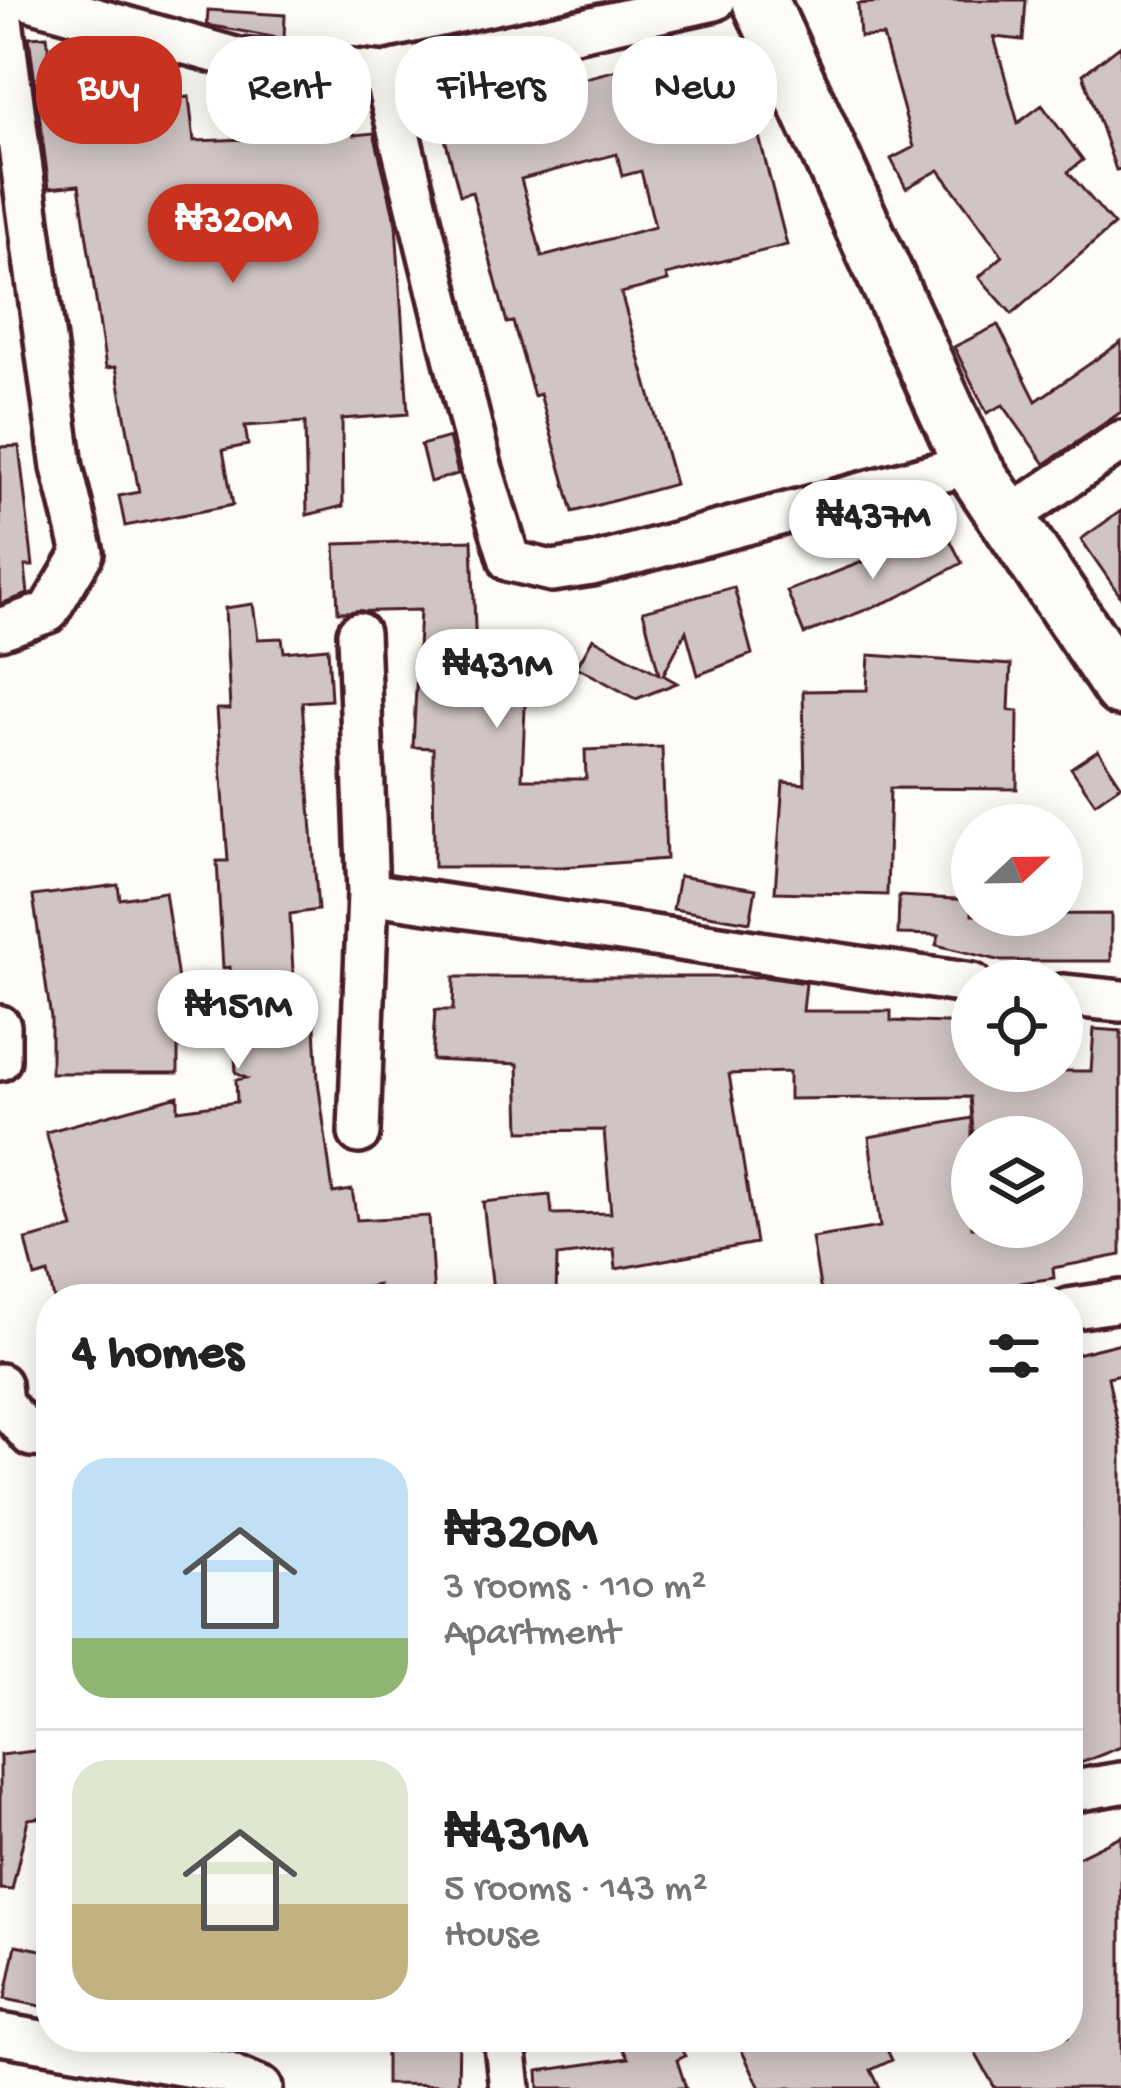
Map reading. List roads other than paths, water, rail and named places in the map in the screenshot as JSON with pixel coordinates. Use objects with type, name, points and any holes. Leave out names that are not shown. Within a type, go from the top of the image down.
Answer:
[{"type":"street","points":[[30,0],[239,59],[384,73],[715,0]]},
{"type":"street","points":[[760,0],[971,464],[1121,688]]},
{"type":"street","points":[[0,5],[62,466],[83,553],[48,612],[0,629]]},
{"type":"street","points":[[384,73],[481,466],[510,561],[552,572],[592,565],[971,464]]},
{"type":"street","points":[[1005,520],[1121,441]]},
{"type":"street","points":[[358,633],[368,893],[359,1132]]},
{"type":"street","points":[[368,893],[951,981]]},
{"type":"street","points":[[1083,997],[1121,1001]]},
{"type":"street","points":[[0,1026],[0,1060]]},
{"type":"street","points":[[1083,1307],[1121,1301]]},
{"type":"street","points":[[0,1384],[2,1403],[36,1436]]},
{"type":"street","points":[[1083,1789],[1121,1783]]},
{"type":"street","points":[[0,2034],[36,2040]]},
{"type":"street","points":[[104,2052],[226,2073],[262,2088]]},
{"type":"street","points":[[506,2052],[510,2088]]}]
